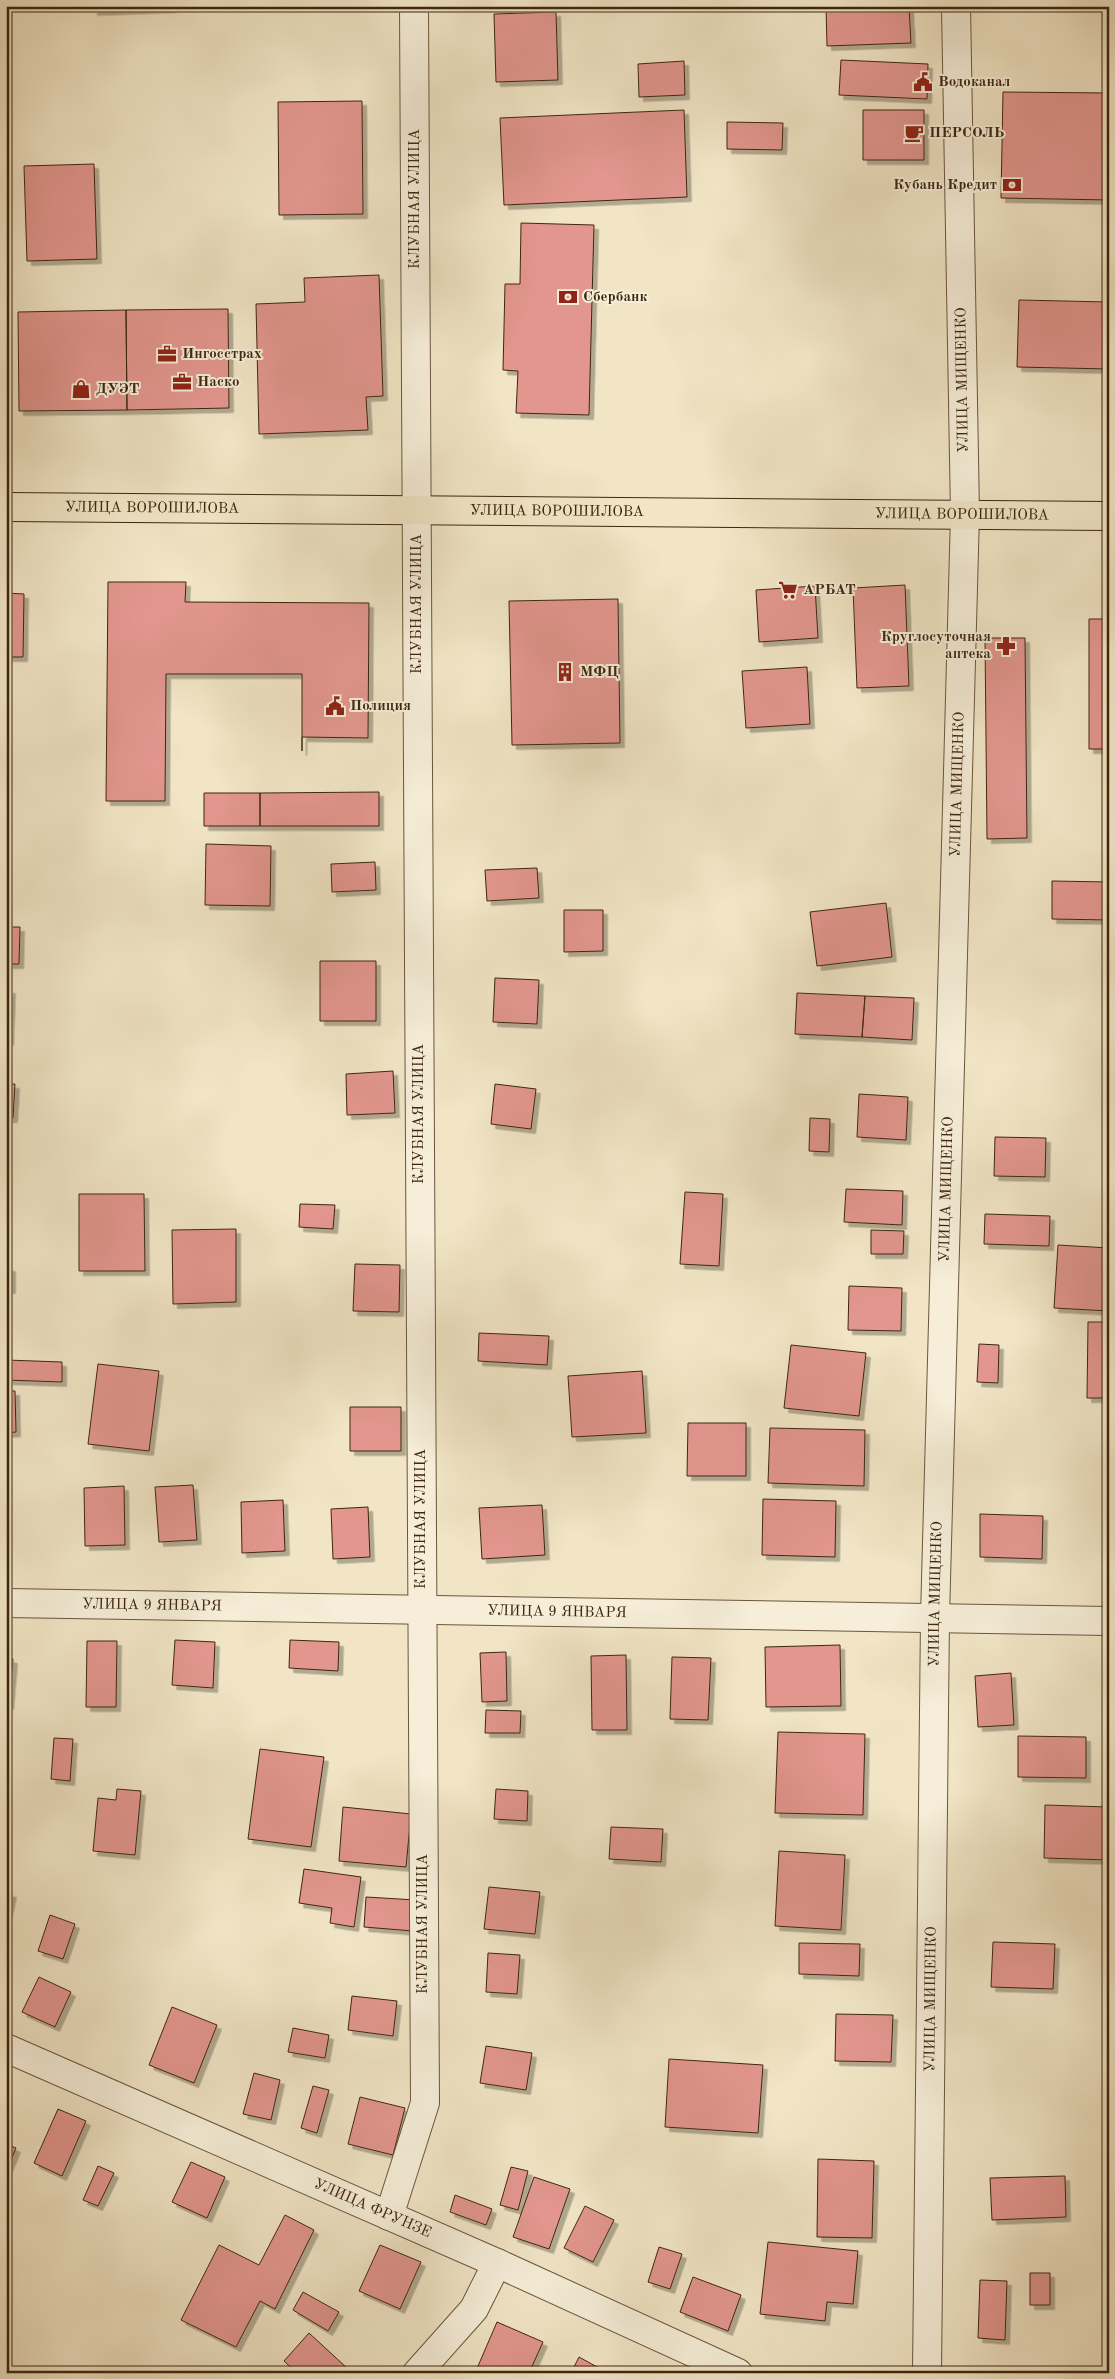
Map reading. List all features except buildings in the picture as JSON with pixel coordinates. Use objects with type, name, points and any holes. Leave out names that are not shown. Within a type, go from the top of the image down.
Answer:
[{"type":"main road","name":"УЛИЦА ВОРОШИЛОВА","points":[[6,507],[1109,516]]},
{"type":"street","name":"КЛУБНАЯ УЛИЦА","points":[[389,2216],[425,2103],[414,6]]},
{"type":"street","name":"УЛИЦА МИЩЕНКО","points":[[927,2373],[935,1617],[965,514],[956,6]]},
{"type":"street","name":"УЛИЦА 9 ЯНВАРЯ","points":[[6,1603],[1109,1621]]},
{"type":"street","name":"УЛИЦА ФРУНЗЕ","points":[[6,2048],[497,2263],[738,2373]]},
{"type":"street","points":[[417,2373],[474,2309],[497,2263]]},
{"type":"place","name":"Водоканал","points":[[923,82]]},
{"type":"place","name":"ПЕРСОЛЬ","points":[[914,133]]},
{"type":"place","name":"Кубань Кредит","points":[[1012,185]]},
{"type":"place","name":"Сбербанк","points":[[568,297]]},
{"type":"place","name":"Ингосстрах","points":[[167,354]]},
{"type":"place","name":"Наско","points":[[182,382]]},
{"type":"place","name":"ДУЭТ","points":[[81,389]]},
{"type":"place","name":"АРБАТ","points":[[788,590]]},
{"type":"place","name":"Круглосуточная аптека","points":[[1006,646]]},
{"type":"place","name":"МФЦ","points":[[565,672]]},
{"type":"place","name":"Полиция","points":[[335,706]]}]
